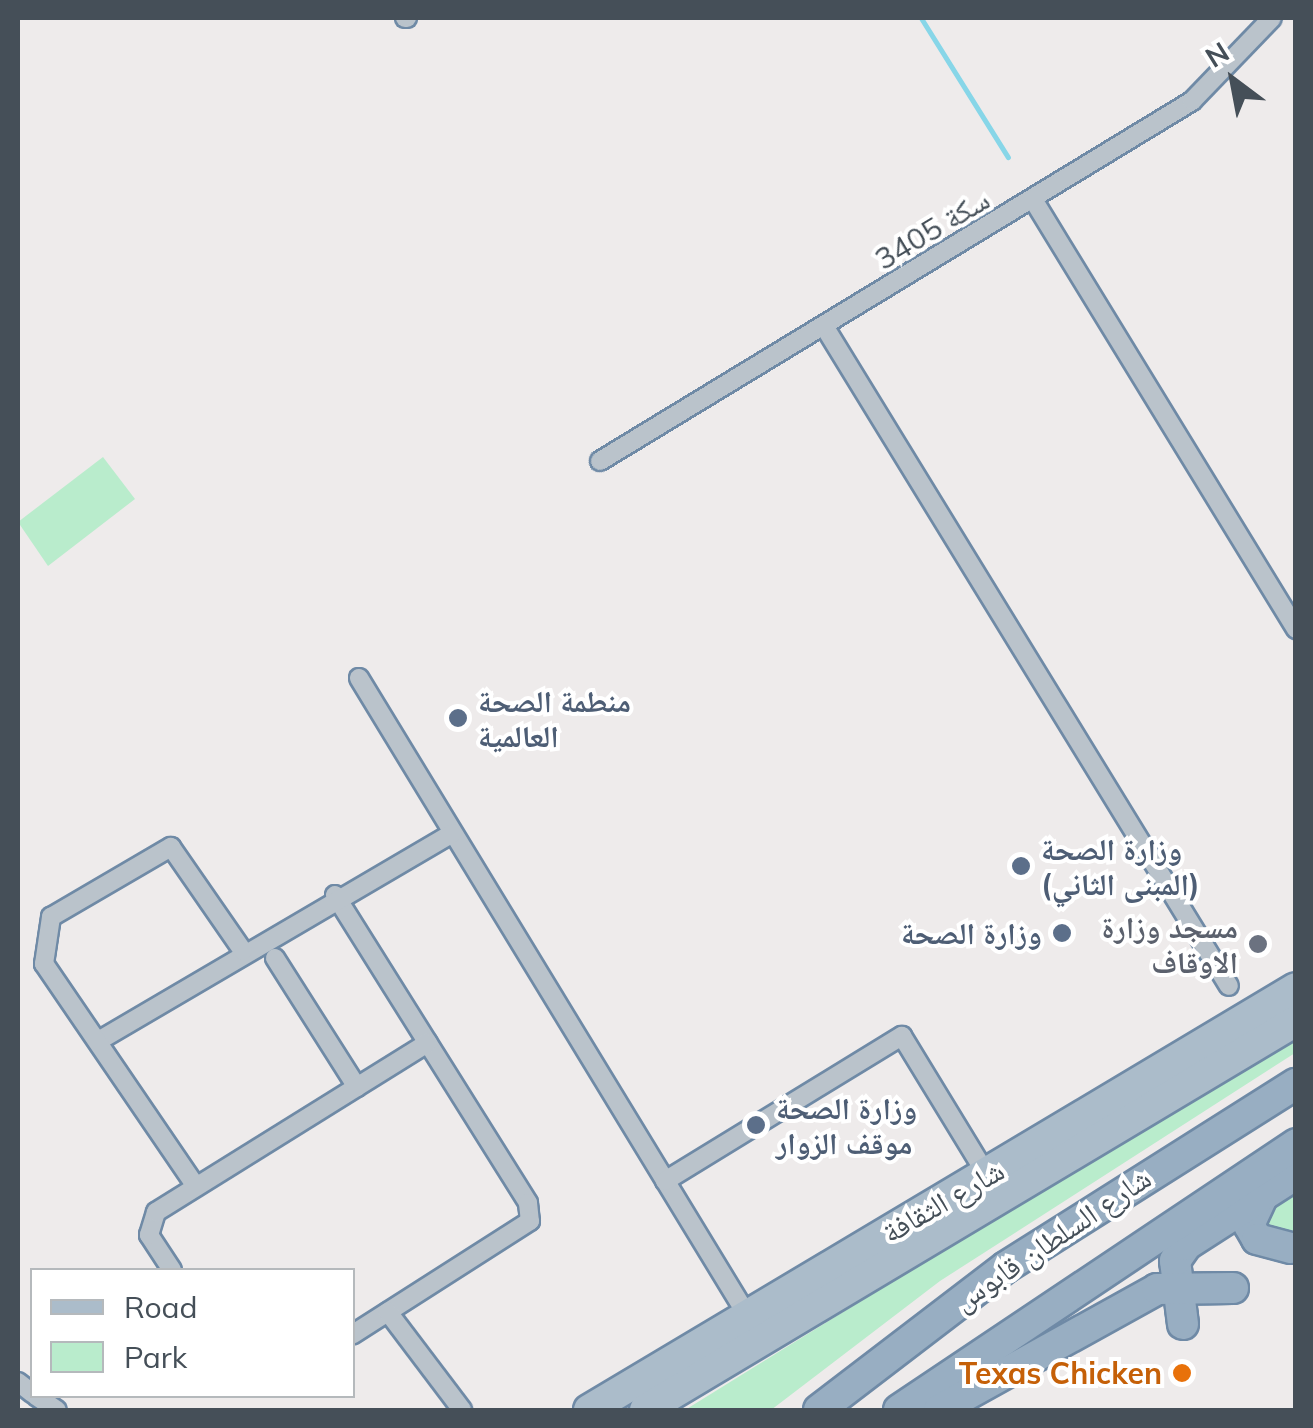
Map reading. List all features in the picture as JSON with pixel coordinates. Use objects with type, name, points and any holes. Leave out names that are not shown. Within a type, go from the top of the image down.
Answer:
[{"type":"highway","name":"شارع السلطان قابوس","points":[[819,1410],[1006,1266],[1296,1084]]},
{"type":"highway","name":"شارع السلطان قابوس","points":[[899,1410],[1296,1144]]},
{"type":"highway","points":[[1184,1324],[1175,1286],[1186,1245],[1296,1174]]},
{"type":"highway","points":[[1266,1192],[1249,1225],[1257,1239],[1291,1248]]},
{"type":"highway","points":[[939,1410],[1111,1309],[1175,1286],[1233,1288]]},
{"type":"main road","name":"شارع الثقافة","points":[[589,1410],[1296,988]]},
{"type":"main road","name":"شارع الثقافة","points":[[645,1410],[1296,1021]]},
{"type":"street","name":"سكة 3405","points":[[600,462],[1192,101],[1272,18]]},
{"type":"street","points":[[1034,200],[1296,629]]},
{"type":"street","points":[[824,326],[1229,986]]},
{"type":"street","points":[[359,678],[747,1315]]},
{"type":"street","points":[[100,1040],[243,950],[453,832]]},
{"type":"street","points":[[195,1185],[100,1040],[44,964],[51,917],[171,847],[243,950]]},
{"type":"street","points":[[335,896],[528,1203],[530,1221],[355,1333]]},
{"type":"street","points":[[274,958],[357,1086]]},
{"type":"street","points":[[664,1182],[902,1036],[987,1175]]},
{"type":"street","points":[[171,1268],[150,1235],[156,1212],[428,1043]]},
{"type":"street","points":[[388,1312],[462,1410]]},
{"type":"green space","points":[[103,457],[135,499],[48,566],[18,522]]},
{"type":"green space","points":[[1295,1032],[1295,1053],[940,1281],[771,1410],[685,1410]]},
{"type":"green space","points":[[1295,1187],[1295,1233],[1261,1230],[1266,1207]]},
{"type":"waterway","points":[[921,18],[1008,157]]},
{"type":"place","name":"منطمة الصحة العالمية","points":[[458,718]]},
{"type":"place","name":"وزارة الصحة (المبنى الثاني)","points":[[1021,866]]},
{"type":"place","name":"وزارة الصحة","points":[[1062,933]]},
{"type":"place","name":"مسجد وزارة الاوقاف","points":[[1258,944]]},
{"type":"place","name":"وزارة الصحة موقف الزوار","points":[[756,1125]]},
{"type":"place","name":"Texas Chicken","points":[[1182,1373]]}]
